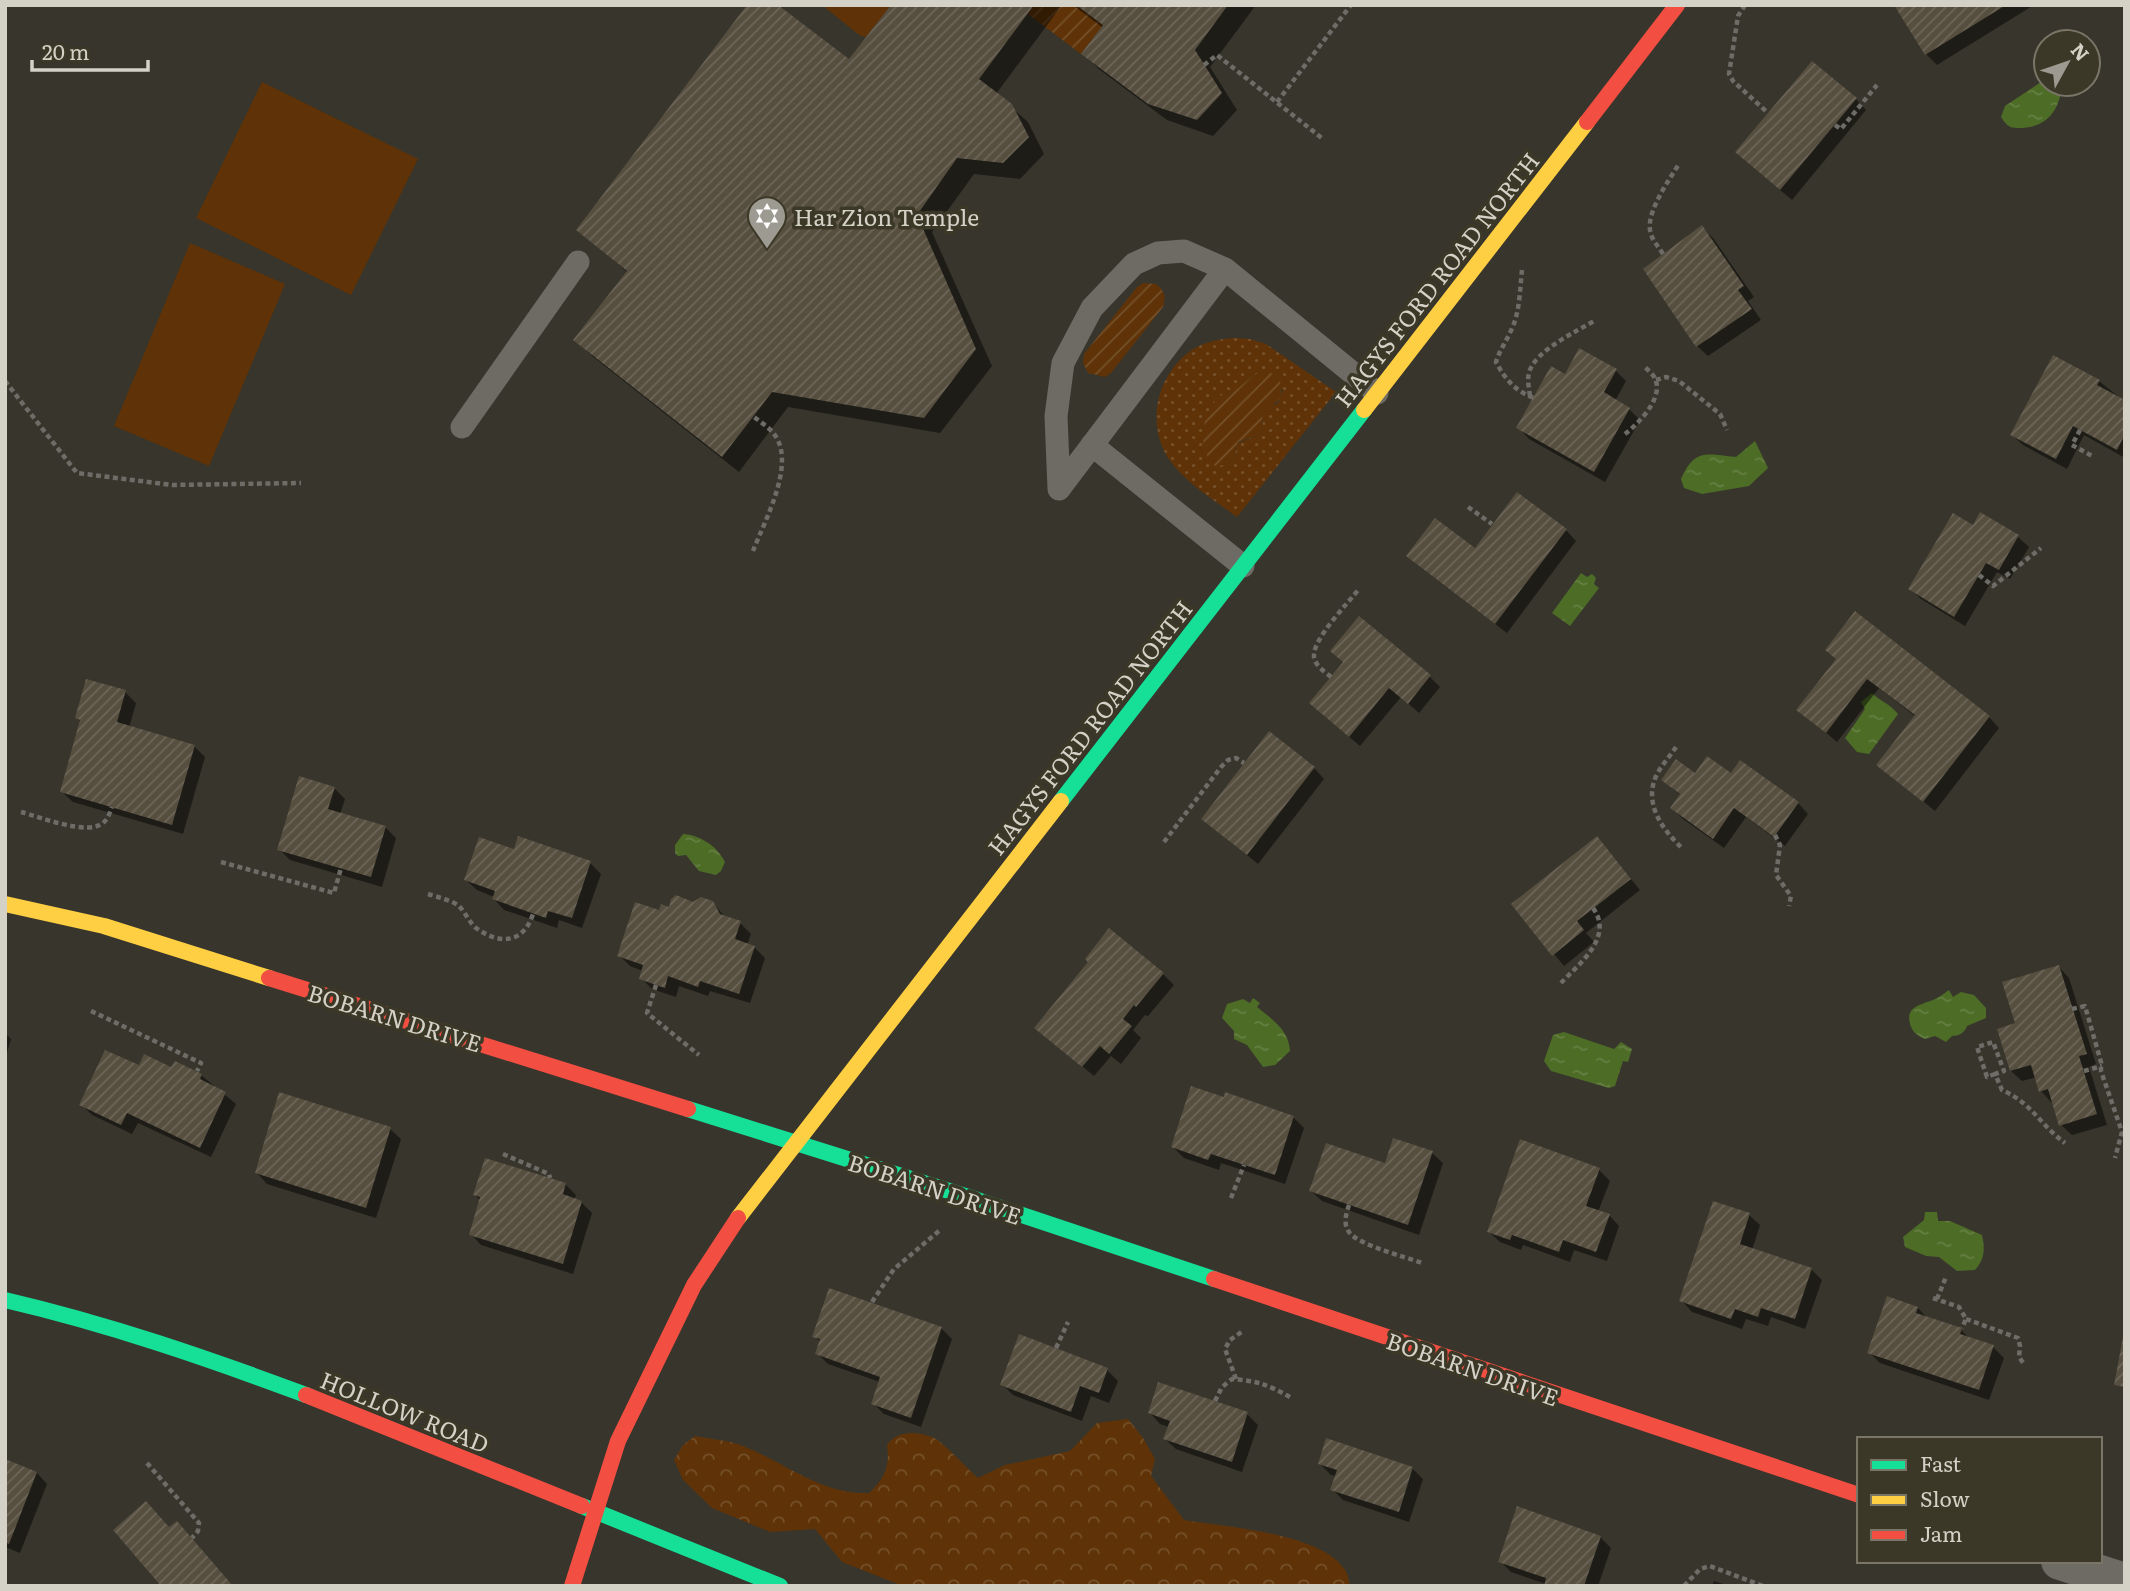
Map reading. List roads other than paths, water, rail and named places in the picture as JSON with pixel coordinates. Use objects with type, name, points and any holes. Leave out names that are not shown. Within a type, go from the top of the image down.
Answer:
[{"type":"street","name":"HAGYS FORD ROAD NORTH","points":[[572,1586],[618,1441],[694,1285],[731,1227],[1677,5]]},
{"type":"street","name":"BOBARN DRIVE","points":[[5,904],[114,929],[796,1142],[1857,1494]]},
{"type":"street","name":"HOLLOW ROAD","points":[[5,1300],[140,1335],[218,1363],[361,1417],[780,1586]]},
{"type":"street","points":[[2066,1563],[2125,1582]]},
{"type":"lane","points":[[1224,269],[1059,489],[1056,416],[1063,363],[1092,308],[1134,264],[1158,253],[1184,251],[1224,269],[1377,393]]},
{"type":"lane","points":[[462,427],[578,262]]},
{"type":"lane","points":[[1092,445],[1243,566]]},
{"type":"water","points":[[2032,88],[2032,98],[2060,98],[2049,118],[2027,127],[2012,127],[2004,122],[2001,117],[2005,106]]},
{"type":"water","points":[[1755,441],[1768,468],[1749,486],[1702,494],[1684,488],[1681,479],[1691,462],[1697,458],[1709,454],[1736,457]]},
{"type":"water","points":[[1581,573],[1587,577],[1592,574],[1596,578],[1594,584],[1599,588],[1570,626],[1552,613]]},
{"type":"water","points":[[1872,693],[1898,714],[1869,754],[1857,752],[1845,738],[1865,709],[1861,702]]},
{"type":"water","points":[[683,834],[702,839],[713,846],[725,862],[721,871],[716,875],[699,871],[686,855],[678,856],[675,853],[675,845]]},
{"type":"water","points":[[1949,990],[1953,997],[1961,992],[1974,995],[1986,1008],[1986,1018],[1967,1026],[1963,1032],[1952,1036],[1946,1042],[1935,1036],[1925,1039],[1918,1035],[1910,1024],[1910,1013]]},
{"type":"water","points":[[1253,998],[1260,1003],[1257,1007],[1274,1021],[1287,1037],[1290,1051],[1275,1065],[1263,1067],[1247,1045],[1234,1039],[1234,1031],[1222,1018],[1227,1004],[1243,999],[1250,1003]]},
{"type":"water","points":[[1564,1032],[1614,1049],[1621,1042],[1632,1049],[1628,1062],[1623,1061],[1615,1086],[1609,1088],[1551,1071],[1544,1061],[1553,1035]]},
{"type":"water","points":[[1925,1212],[1937,1212],[1938,1221],[1950,1221],[1982,1235],[1983,1254],[1975,1270],[1957,1271],[1939,1257],[1926,1256],[1905,1247],[1903,1237],[1924,1220]]},
{"type":"place","name":"Har Zion Temple","points":[[767,250]]}]
